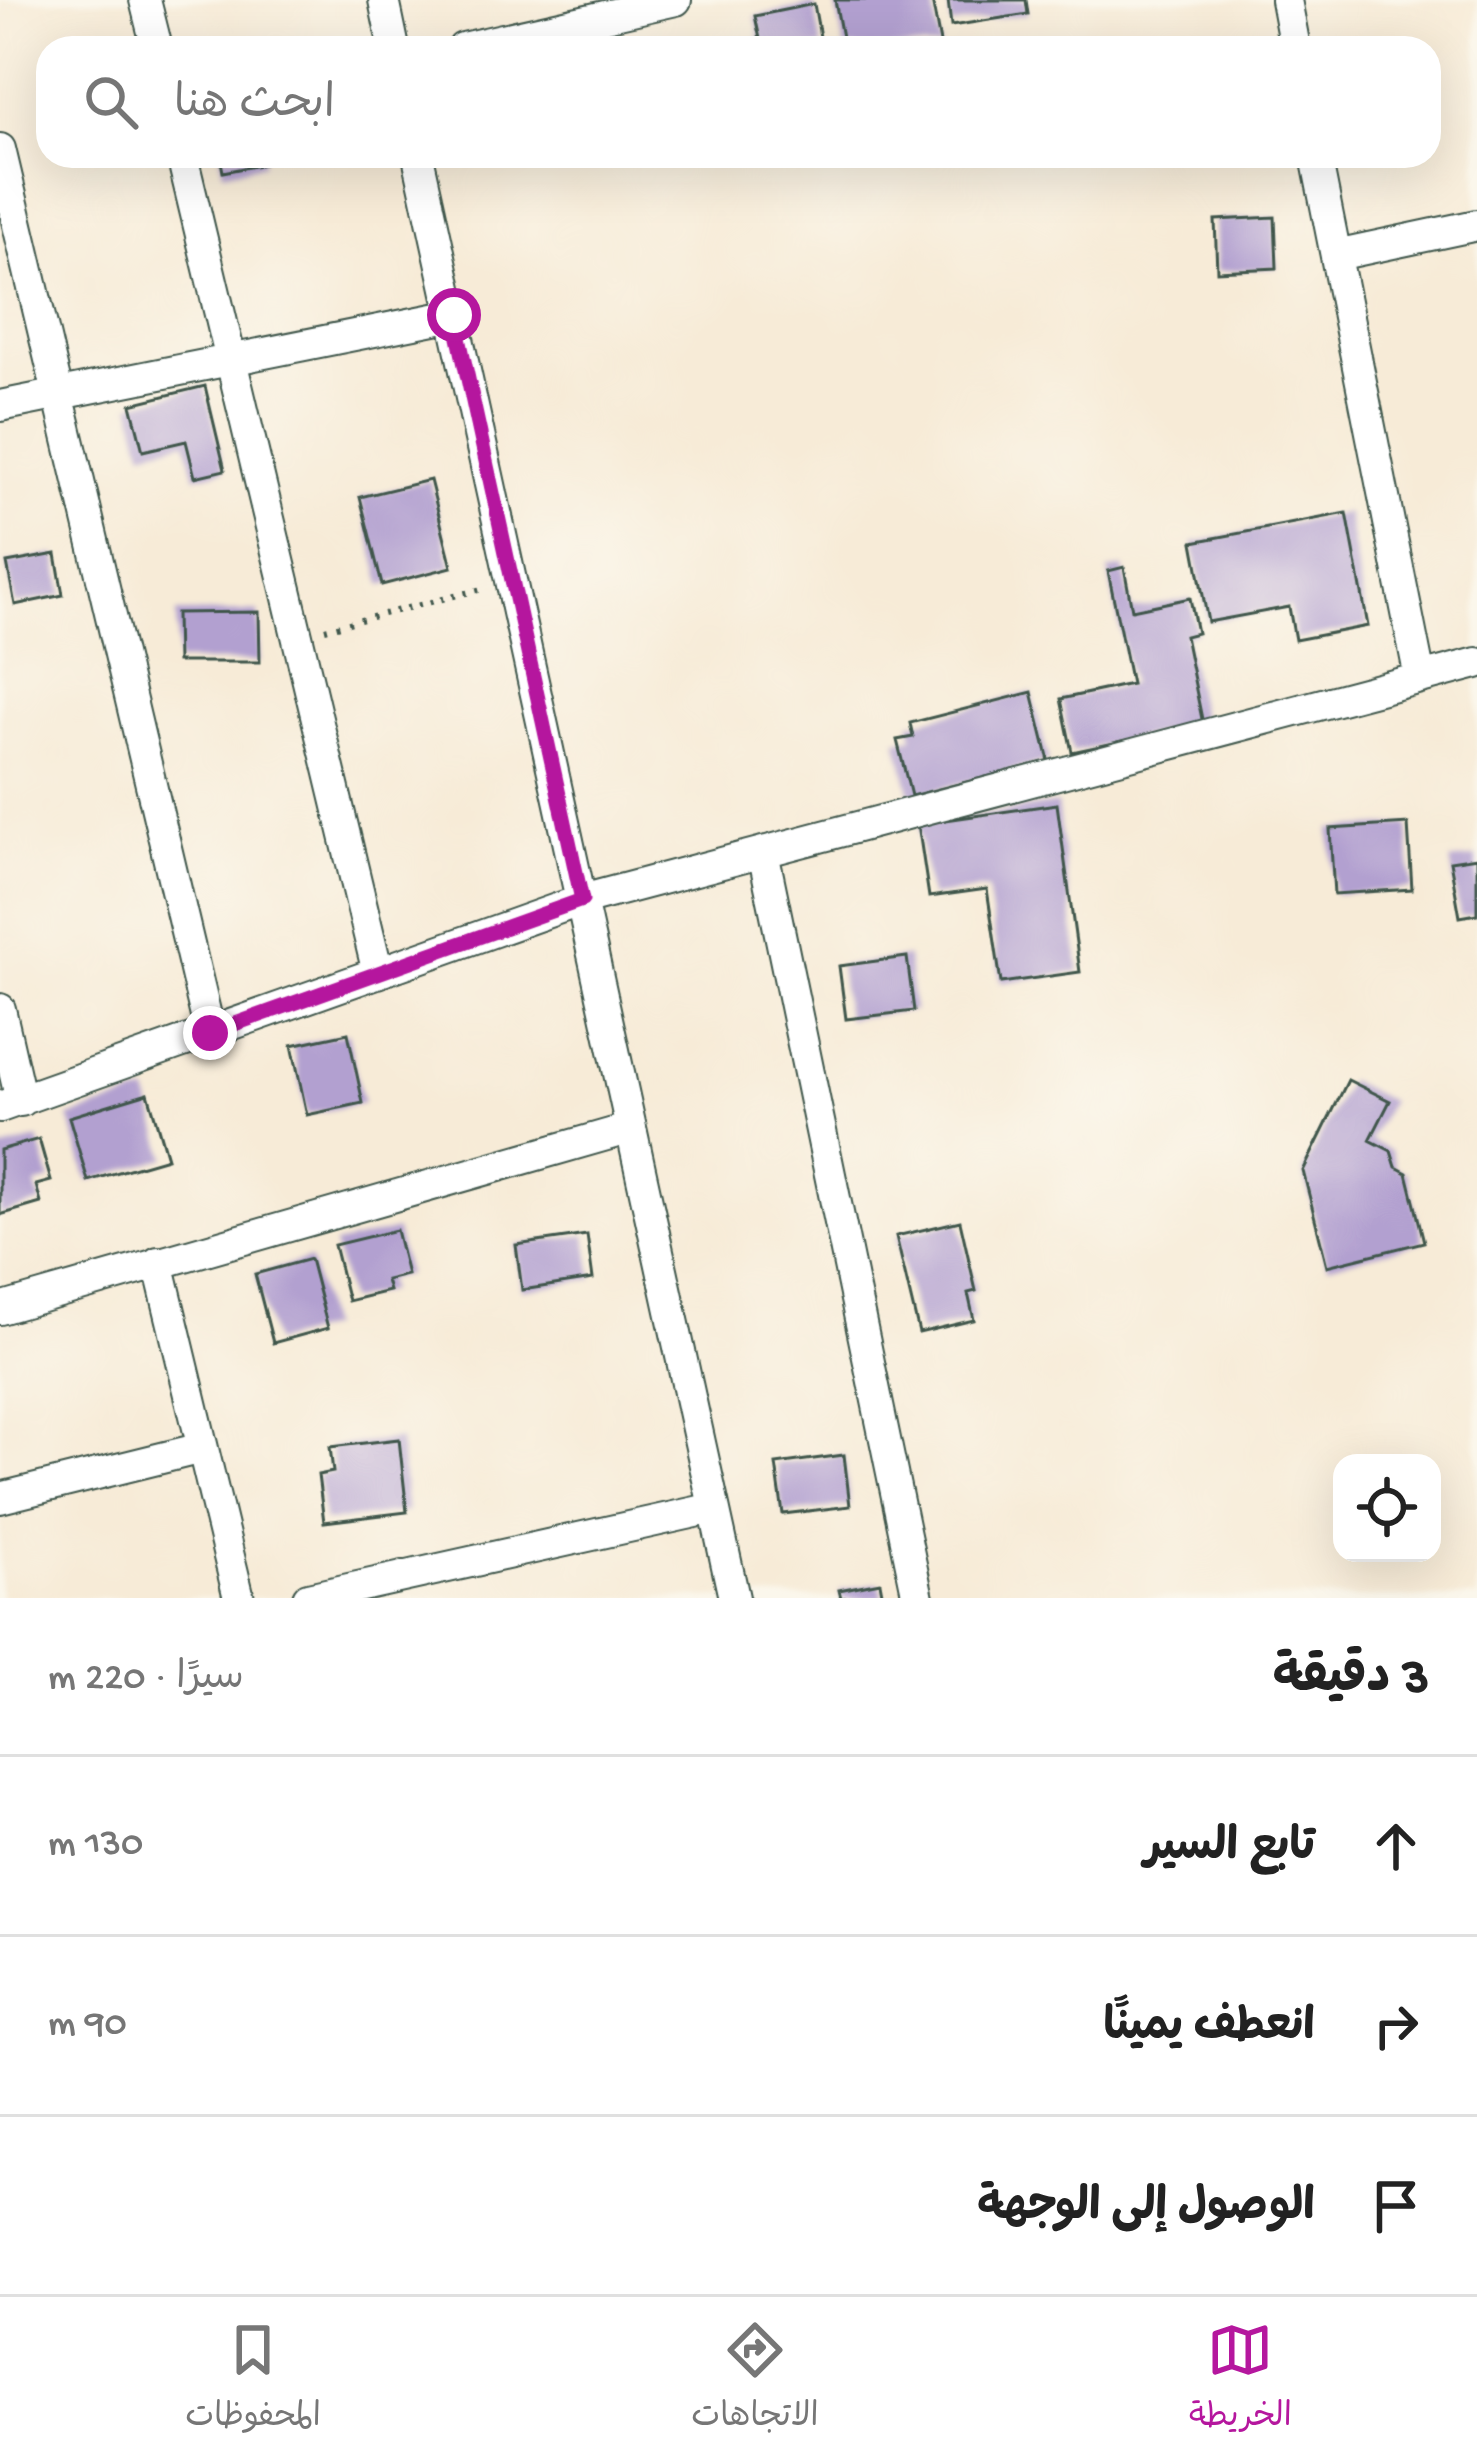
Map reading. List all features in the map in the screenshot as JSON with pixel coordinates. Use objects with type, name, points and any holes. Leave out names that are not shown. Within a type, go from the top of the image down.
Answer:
[{"type":"street","points":[[145,0],[154,36]]},
{"type":"street","points":[[384,0],[392,36]]},
{"type":"street","points":[[516,36],[676,0]]},
{"type":"street","points":[[1286,0],[1293,36]]},
{"type":"street","points":[[0,149],[210,1033]]},
{"type":"street","points":[[185,168],[378,973]]},
{"type":"street","points":[[421,168],[734,1598]]},
{"type":"street","points":[[1318,168],[1420,678]]},
{"type":"street","points":[[1336,255],[1477,225]]},
{"type":"street","points":[[0,406],[454,315]]},
{"type":"street","points":[[0,1009],[10,1104],[582,900],[1477,663]]},
{"type":"street","points":[[763,852],[918,1598]]},
{"type":"street","points":[[0,1309],[631,1128]]},
{"type":"street","points":[[158,1262],[239,1598]]},
{"type":"street","points":[[0,1498],[202,1448]]},
{"type":"street","points":[[308,1598],[714,1508]]},
{"type":"path","points":[[298,636],[512,581]]},
{"type":"building","points":[[835,0],[932,0],[939,36],[842,36]]},
{"type":"building","points":[[948,0],[1026,0],[1028,14],[951,26]]},
{"type":"building","points":[[814,4],[820,36],[759,36],[755,16]]},
{"type":"building","points":[[1275,217],[1277,268],[1217,271],[1215,220]]},
{"type":"building","points":[[205,386],[225,470],[195,477],[186,441],[143,451],[131,404]]},
{"type":"building","points":[[430,480],[452,567],[382,585],[360,497]]},
{"type":"building","points":[[1347,513],[1368,626],[1295,640],[1289,607],[1208,622],[1193,542]]},
{"type":"building","points":[[56,554],[63,595],[15,605],[7,563]]},
{"type":"building","points":[[1124,567],[1132,610],[1190,598],[1197,633],[1185,636],[1203,724],[1072,752],[1061,699],[1131,684],[1108,571]]},
{"type":"building","points":[[259,612],[260,662],[177,662],[176,613]]},
{"type":"building","points":[[1032,692],[1049,761],[911,796],[897,740],[913,737],[910,723]]},
{"type":"building","points":[[1057,804],[1080,972],[1001,983],[987,889],[929,897],[918,824]]},
{"type":"building","points":[[1408,824],[1412,889],[1334,894],[1330,829]]},
{"type":"building","points":[[1477,857],[1477,914],[1460,917],[1450,861]]},
{"type":"building","points":[[907,957],[914,1011],[846,1019],[839,966]]},
{"type":"building","points":[[348,1033],[363,1103],[307,1115],[292,1045]]},
{"type":"building","points":[[1348,1080],[1390,1101],[1370,1140],[1391,1151],[1396,1167],[1407,1173],[1424,1242],[1327,1266],[1303,1171]]},
{"type":"building","points":[[148,1093],[167,1158],[88,1181],[69,1117]]},
{"type":"building","points":[[39,1139],[51,1181],[36,1185],[41,1203],[0,1215],[0,1150]]},
{"type":"building","points":[[960,1221],[976,1291],[968,1293],[974,1320],[919,1333],[896,1236]]},
{"type":"building","points":[[396,1230],[407,1275],[386,1280],[389,1291],[348,1301],[334,1245]]},
{"type":"building","points":[[587,1235],[593,1279],[522,1290],[516,1245]]},
{"type":"building","points":[[310,1259],[328,1328],[273,1343],[255,1274]]},
{"type":"building","points":[[399,1439],[407,1512],[324,1522],[318,1475],[333,1472],[330,1447]]},
{"type":"building","points":[[844,1455],[850,1506],[783,1514],[776,1464]]},
{"type":"building","points":[[880,1582],[883,1598],[841,1598],[839,1590]]},
{"type":"route","points":[[210,1033],[582,900],[454,315]]}]
